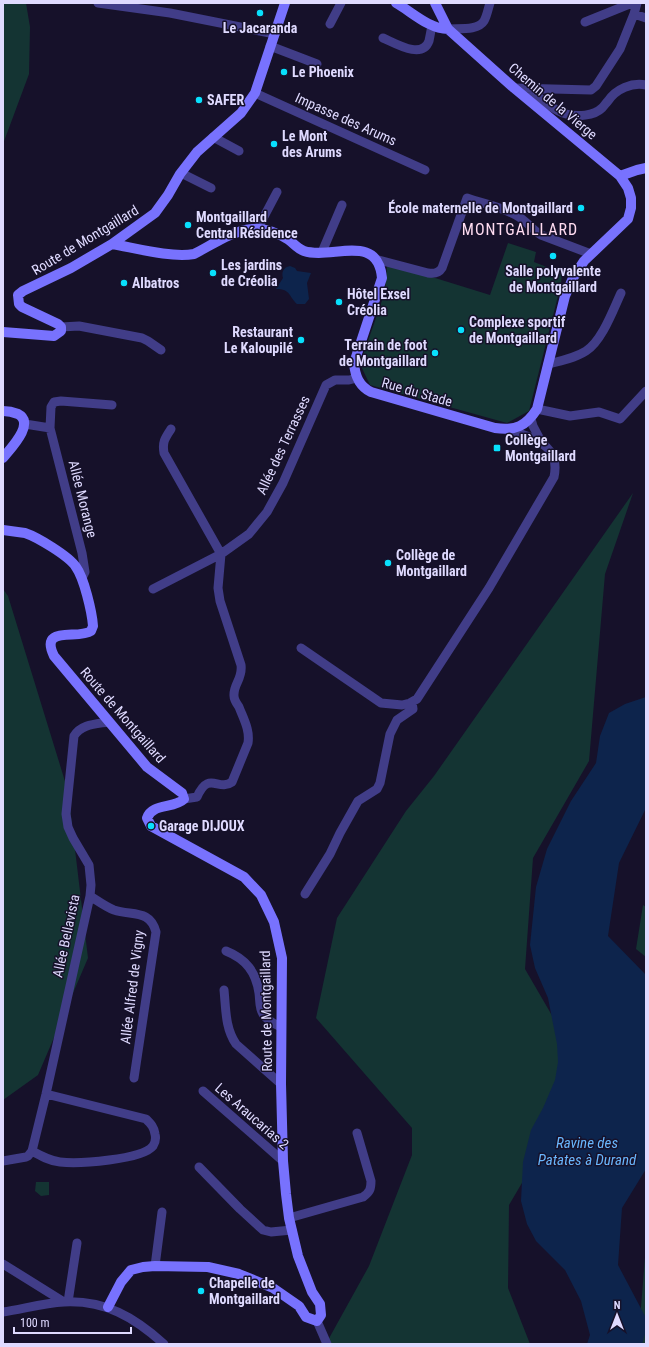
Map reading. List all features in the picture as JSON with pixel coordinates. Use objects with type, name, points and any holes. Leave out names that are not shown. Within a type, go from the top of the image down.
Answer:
[{"type":"street","points":[[98,3],[170,13],[275,34]]},
{"type":"street","points":[[170,13],[172,3]]},
{"type":"street","name":"Route de Montgaillard","points":[[61,327],[58,324],[22,307],[19,304],[18,295],[23,291],[71,268],[112,244],[155,213],[181,173],[197,152],[242,113],[255,93],[285,3]]},
{"type":"street","points":[[330,24],[341,3]]},
{"type":"street","points":[[396,3],[441,29],[477,27],[484,20],[490,3]]},
{"type":"street","points":[[434,3],[448,29]]},
{"type":"street","points":[[585,22],[632,3]]},
{"type":"street","points":[[514,88],[592,90],[620,49],[637,3]]},
{"type":"street","points":[[634,14],[646,18]]},
{"type":"street","points":[[383,38],[411,50],[418,50],[424,48],[428,42],[432,25]]},
{"type":"street","name":"Chemin de la Vierge","points":[[448,29],[514,88],[620,176]]},
{"type":"street","points":[[270,46],[317,64]]},
{"type":"street","points":[[528,88],[560,111],[568,115],[582,115],[596,112],[603,108],[608,99],[631,85],[646,85]]},
{"type":"street","name":"Impasse des Arums","points":[[255,93],[425,170]]},
{"type":"street","points":[[213,137],[239,151]]},
{"type":"street","points":[[509,429],[518,427],[531,419],[537,409],[565,296],[573,278],[584,261],[628,219],[631,208],[631,198],[628,188],[620,176],[646,168]]},
{"type":"street","points":[[181,173],[211,188]]},
{"type":"street","points":[[258,228],[277,192]]},
{"type":"street","points":[[375,259],[432,274],[440,271],[467,198],[511,212],[541,235],[592,254]]},
{"type":"street","points":[[322,252],[342,205]]},
{"type":"street","points":[[112,244],[169,254],[187,255],[194,254],[239,231],[258,228],[282,236],[303,251],[360,251],[369,254],[380,264],[382,278],[355,357],[354,364],[357,378]]},
{"type":"street","points":[[548,364],[581,354],[589,350],[602,332],[621,293]]},
{"type":"street","points":[[3,332],[54,336],[61,331],[61,327],[79,326],[142,338],[161,350]]},
{"type":"street","name":"Rue du Stade","points":[[357,378],[364,389],[370,392],[488,426],[509,429]]},
{"type":"street","name":"Allée des Terrasses","points":[[153,589],[221,554],[249,534],[267,512],[283,483],[326,385],[334,380],[350,380],[357,378]]},
{"type":"street","points":[[537,409],[570,416],[599,412],[620,419],[646,391]]},
{"type":"street","name":"Allée Morange","points":[[82,578],[84,572],[82,553],[50,428],[51,407],[54,402],[61,401],[112,405]]},
{"type":"street","points":[[3,411],[13,412],[23,417],[24,424],[23,431],[3,458]]},
{"type":"street","points":[[301,648],[381,704],[400,705],[412,702],[417,698],[489,588],[554,477],[556,465],[553,455],[542,444],[531,419]]},
{"type":"street","points":[[24,424],[50,428]]},
{"type":"street","points":[[171,429],[164,440],[164,453],[221,554],[218,588],[224,614],[242,665],[242,674],[235,688],[234,695],[248,730],[248,743],[232,782],[224,785],[214,783],[207,784],[201,787],[197,797],[184,799]]},
{"type":"street","points":[[509,429],[542,444]]},
{"type":"street","name":"Route de Montgaillard","points":[[3,530],[25,534],[42,541],[69,559],[76,567],[82,578],[92,621],[91,631],[87,634],[81,635],[58,636],[52,640],[50,648],[54,656],[147,767],[182,793],[184,799],[181,802],[151,811],[147,818],[148,822],[151,826],[244,878],[261,895],[274,922],[282,958],[281,1084],[283,1161],[289,1218],[298,1256],[312,1292],[320,1304],[321,1315],[317,1321]]},
{"type":"street","points":[[305,894],[330,854],[358,801],[377,789],[380,783],[390,734],[397,720],[412,709],[412,702]]},
{"type":"street","name":"Allée Bellavista","points":[[32,1151],[90,896],[91,885],[89,865],[68,827],[66,814],[74,736],[76,732],[84,727],[108,722]]},
{"type":"street","name":"Allée Alfred de Vigny","points":[[90,896],[113,910],[144,916],[152,922],[156,932],[134,1078]]},
{"type":"street","points":[[226,951],[236,955],[250,968],[257,983],[260,1007],[263,1014],[268,1020],[281,1027]]},
{"type":"street","points":[[224,990],[228,1028],[231,1036],[236,1044],[281,1084]]},
{"type":"street","name":"Les Araucarias 2","points":[[203,1091],[283,1161]]},
{"type":"street","points":[[3,1161],[26,1157],[32,1151],[43,1157],[56,1161],[90,1162],[138,1154],[150,1149],[154,1145],[156,1138],[154,1128],[146,1119],[46,1094]]},
{"type":"street","points":[[289,1218],[364,1197],[368,1194],[371,1182],[357,1133]]},
{"type":"street","points":[[199,1167],[263,1230],[276,1232],[292,1230]]},
{"type":"street","points":[[155,1266],[162,1212]]},
{"type":"street","points":[[66,1302],[77,1243]]},
{"type":"street","points":[[3,1264],[66,1302]]},
{"type":"street","points":[[108,1307],[125,1275],[131,1270],[155,1266],[208,1267],[239,1274],[273,1288],[299,1306],[306,1317],[317,1321],[327,1344]]},
{"type":"street","points":[[3,1312],[66,1302],[89,1303],[108,1307],[124,1314],[164,1344]]},
{"type":"green space","points":[[3,3],[26,3],[30,27],[29,74],[3,144]]},
{"type":"green space","name":"Complexe sportif de Montgaillard","points":[[508,243],[536,252],[534,262],[562,273],[561,284],[529,411],[507,423],[370,385],[360,364],[385,292],[387,267],[390,264],[490,295]]},
{"type":"green space","points":[[633,493],[605,574],[589,761],[533,858],[525,969],[586,1074],[509,1205],[508,1288],[530,1344],[328,1344],[327,1342],[369,1266],[412,1155],[412,1128],[316,1018],[337,918],[406,811],[434,776]]},
{"type":"green space","points":[[3,589],[8,596],[68,791],[88,958],[38,1075],[3,1100]]},
{"type":"green space","points":[[643,905],[646,907],[646,957],[636,949]]},
{"type":"green space","points":[[36,1182],[49,1182],[49,1195],[41,1196],[35,1191]]},
{"type":"green space","points":[[646,1245],[646,1344],[638,1344]]},
{"type":"water","points":[[290,266],[295,268],[297,271],[311,273],[307,283],[309,299],[305,304],[297,304],[287,292],[281,289],[276,289],[283,278],[282,274],[284,270],[286,267]]},
{"type":"water","name":"Ravine des Patates à Durand","points":[[646,697],[646,808],[619,863],[608,936],[646,975],[646,1169],[622,1208],[618,1265],[646,1318],[646,1331],[642,1344],[587,1344],[590,1335],[581,1301],[565,1270],[536,1241],[527,1224],[521,1201],[523,1162],[531,1130],[543,1108],[555,1080],[558,1062],[557,1044],[548,998],[535,968],[530,945],[536,887],[547,849],[571,801],[596,763],[600,736],[609,713],[625,704]]},
{"type":"place","name":"Le Jacaranda","points":[[260,13]]},
{"type":"place","name":"Le Phoenix","points":[[284,72]]},
{"type":"place","name":"SAFER","points":[[199,100]]},
{"type":"place","name":"Le Mont des Arums","points":[[274,144]]},
{"type":"place","name":"École maternelle de Montgaillard","points":[[581,208]]},
{"type":"place","name":"Montgaillard Central Résidence","points":[[188,225]]},
{"type":"place","name":"Salle polyvalente de Montgaillard","points":[[553,256]]},
{"type":"place","name":"Les jardins de Créolia","points":[[213,273]]},
{"type":"place","name":"Albatros","points":[[124,283]]},
{"type":"place","name":"Hôtel Exsel Créolia","points":[[339,302]]},
{"type":"place","name":"Complexe sportif de Montgaillard","points":[[461,330]]},
{"type":"place","name":"Restaurant Le Kaloupilé","points":[[301,340]]},
{"type":"place","name":"Terrain de foot de Montgaillard","points":[[435,353]]},
{"type":"place","name":"Collège Montgaillard","points":[[497,448]]},
{"type":"place","name":"Collège de Montgaillard","points":[[388,563]]},
{"type":"place","name":"Garage DIJOUX","points":[[151,826]]},
{"type":"place","name":"Chapelle de Montgaillard","points":[[201,1291]]},
{"type":"district","name":"MONTGAILLARD","points":[[520,229]]}]
